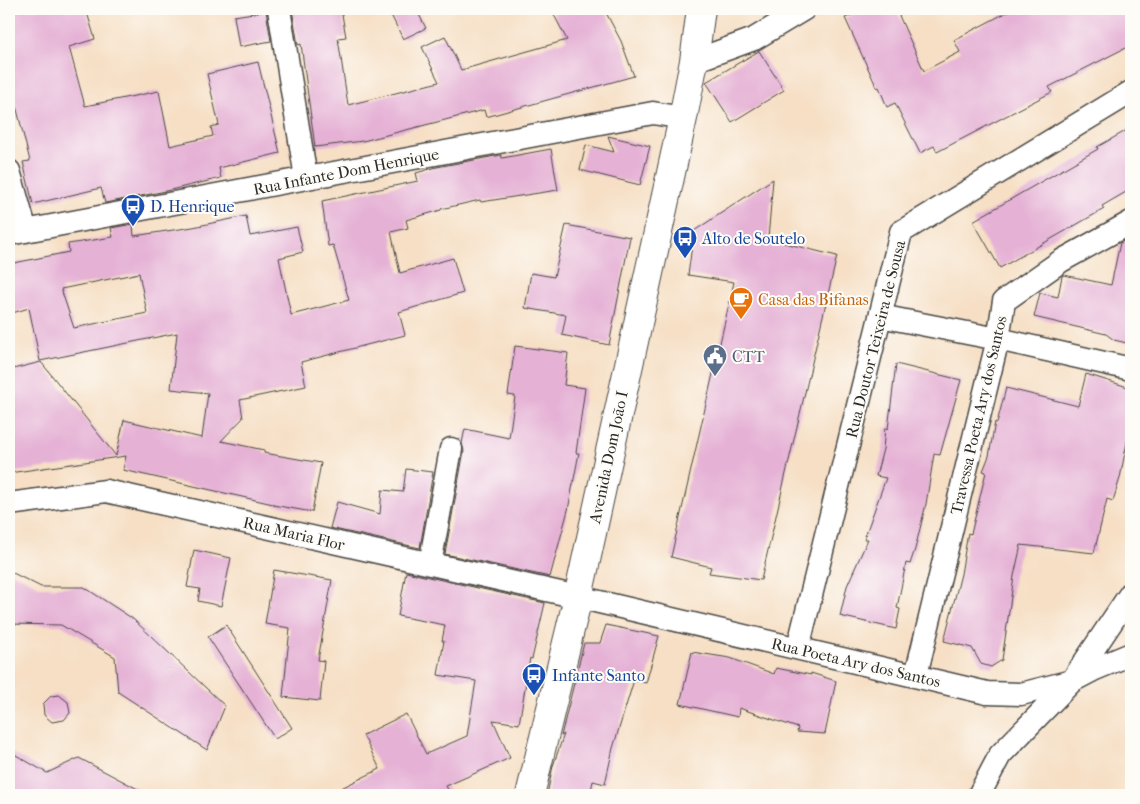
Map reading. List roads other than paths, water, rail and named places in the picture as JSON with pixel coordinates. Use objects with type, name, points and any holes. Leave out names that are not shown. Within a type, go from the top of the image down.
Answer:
[{"type":"street","points":[[279,9],[306,178]]},
{"type":"street","name":"Avenida Dom João I","points":[[530,795],[578,597],[683,118],[694,61],[701,9]]},
{"type":"street","points":[[694,61],[754,39],[804,9]]},
{"type":"street","name":"Rua Doutor Teixeira de Sousa","points":[[798,648],[901,232],[1131,92]]},
{"type":"street","name":"Rua Infante Dom Henrique","points":[[18,233],[653,113],[683,118]]},
{"type":"street","points":[[9,171],[18,233]]},
{"type":"street","name":"Travessa Poeta Ary dos Santos","points":[[916,675],[998,339],[1004,302],[1061,261],[1131,222]]},
{"type":"street","points":[[880,316],[998,339],[1131,369]]},
{"type":"street","points":[[430,564],[451,449]]},
{"type":"street","name":"Rua Maria Flor","points":[[9,504],[106,491],[578,597]]},
{"type":"street","points":[[979,795],[1000,755],[1072,682],[1131,593]]},
{"type":"street","name":"Rua Poeta Ary dos Santos","points":[[578,597],[987,693],[1022,694],[1072,682],[1095,669],[1131,654]]},
{"type":"place","name":"D. Henrique","points":[[133,227]]},
{"type":"place","name":"Alto de Soutelo","points":[[685,259]]},
{"type":"place","name":"Casa das Bifanas","points":[[741,320]]},
{"type":"place","name":"CTT","points":[[715,377]]},
{"type":"place","name":"Infante Santo","points":[[534,696]]}]
